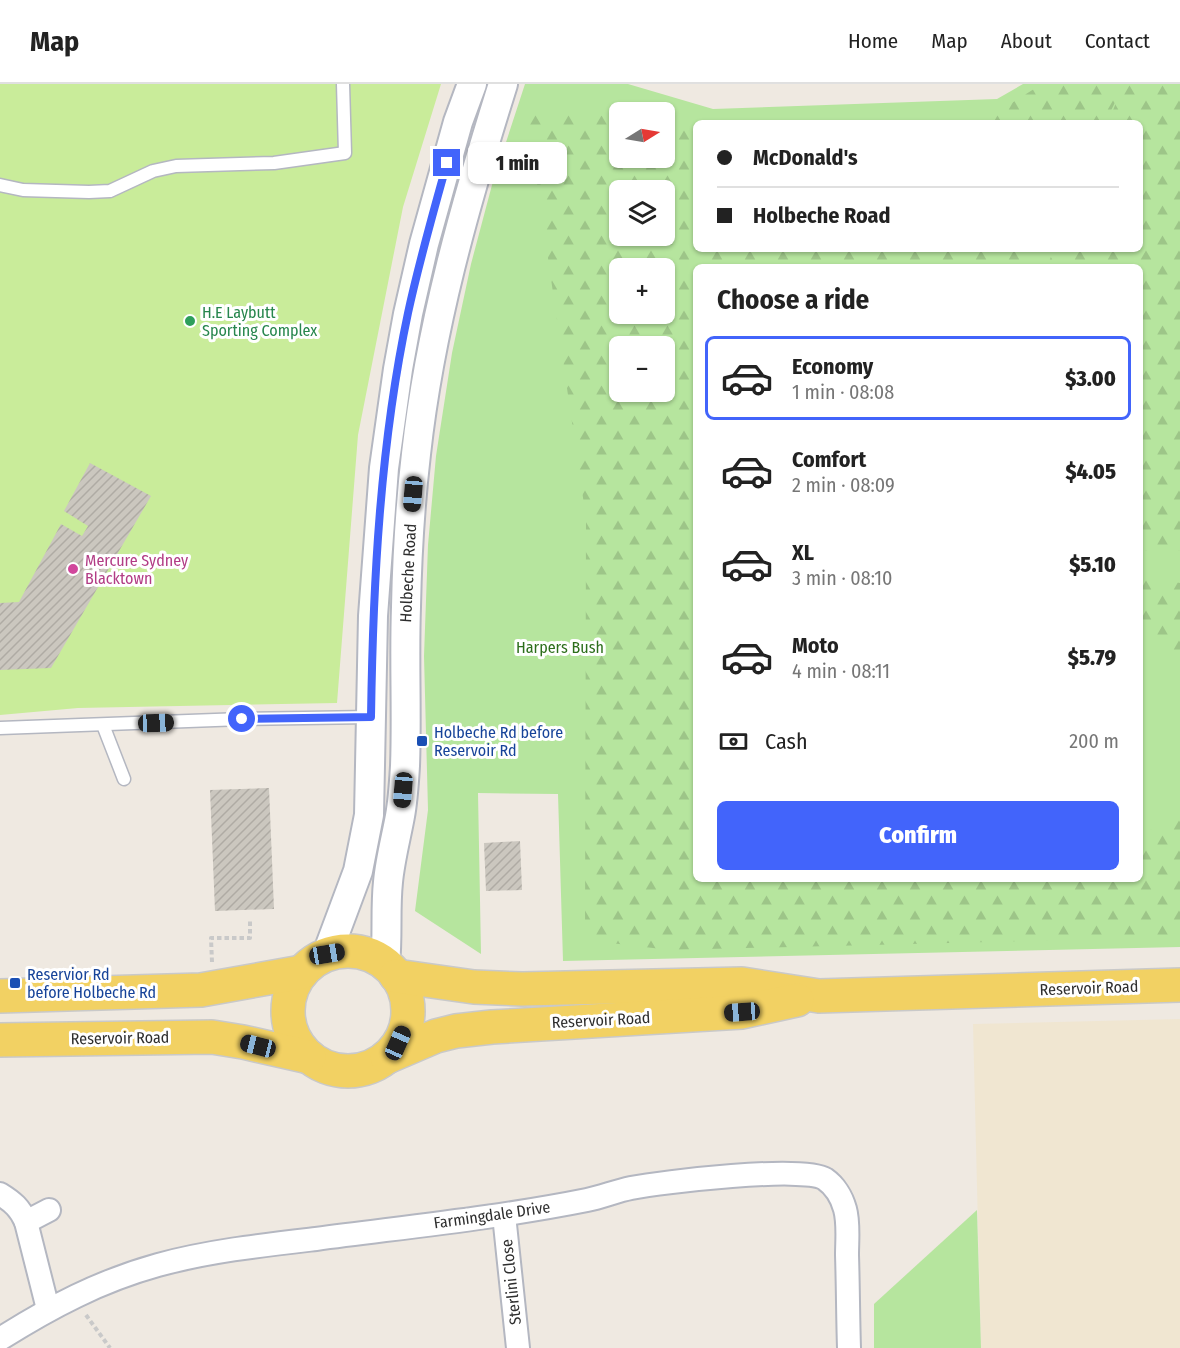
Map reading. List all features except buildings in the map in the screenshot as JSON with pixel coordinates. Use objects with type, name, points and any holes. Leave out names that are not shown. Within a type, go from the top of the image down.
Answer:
[{"type":"main road","points":[[0,996],[201,990],[314,963],[347,951],[367,954],[390,970],[405,991],[408,1009],[405,1027],[398,1043],[387,1057],[372,1066],[357,1071],[340,1071],[323,1066],[309,1057],[297,1043],[290,1026],[288,1006],[292,988],[314,963]]},
{"type":"main road","name":"Reservoir Road","points":[[390,970],[474,987],[522,989],[742,984],[819,996]]},
{"type":"main road","name":"Reservoir Road","points":[[387,1057],[436,1036],[456,1031],[742,1012],[819,996],[1180,985]]},
{"type":"main road","name":"Reservoir Road","points":[[0,1040],[212,1037],[309,1057]]},
{"type":"street","name":"Holbeche Road","points":[[314,963],[358,871],[369,815],[373,616],[384,468],[398,369],[424,244],[458,122],[472,84]]},
{"type":"street","name":"Holbeche Road","points":[[390,970],[386,902],[401,813],[405,767],[406,599],[416,454],[426,378],[451,263],[503,84]]},
{"type":"street","name":"Farmingdale Drive","points":[[0,1339],[48,1309],[92,1288],[159,1265],[271,1244],[504,1215],[590,1200],[629,1188],[670,1181],[782,1173],[811,1174],[825,1179],[836,1189],[845,1210],[849,1348]]},
{"type":"street","points":[[0,1194],[20,1210],[26,1222],[48,1309]]},
{"type":"street","points":[[26,1222],[49,1210]]},
{"type":"street","name":"Sterlini Close","points":[[504,1215],[518,1348]]},
{"type":"lane","points":[[0,185],[23,190],[110,191],[153,171],[176,166],[274,163],[345,153],[343,84]]},
{"type":"lane","points":[[0,728],[242,719],[371,717]]},
{"type":"lane","points":[[103,725],[124,779]]},
{"type":"path","points":[[212,972],[211,939],[250,938],[250,919]]},
{"type":"path","points":[[75,1296],[110,1348]]},
{"type":"shaded area","points":[[1180,1019],[1180,1348],[981,1348],[973,1024]]},
{"type":"green space","name":"H.E Laybutt Sporting Complex","points":[[0,84],[441,84],[403,207],[358,435],[337,703],[78,708],[0,715]]},
{"type":"green space","name":"Harpers Bush","points":[[525,84],[628,84],[713,109],[997,99],[1023,84],[1180,84],[1180,947],[563,961],[558,794],[478,793],[481,954],[415,911],[428,810],[424,656],[428,545],[436,456],[452,353],[471,264],[492,185]]},
{"type":"green space","points":[[1042,84],[1180,84],[1180,551],[1143,551],[1143,264],[1048,264],[1053,252],[1143,252],[1143,120],[1109,120],[1121,90],[1106,120],[985,120]]},
{"type":"green space","points":[[526,108],[609,116],[609,168],[675,168],[675,123],[693,125],[693,252],[1044,252],[1041,259],[1032,264],[693,264],[693,882],[1143,882],[1143,833],[1180,809],[1180,937],[670,950],[585,940],[586,518]]},
{"type":"green space","points":[[1143,578],[1180,583],[1180,656],[1143,632]]},
{"type":"green space","points":[[977,1210],[981,1348],[874,1348],[874,1304]]},
{"type":"place","name":"H.E Laybutt Sporting Complex","points":[[190,321]]},
{"type":"place","name":"Mercure Sydney Blacktown","points":[[73,569]]},
{"type":"place","name":"Holbeche Rd before Reservoir Rd","points":[[422,741]]},
{"type":"place","name":"Reservior Rd before Holbeche Rd","points":[[15,983]]},
{"type":"route","points":[[242,719],[371,717],[373,616],[384,468],[408,314],[424,244],[447,163]]}]
